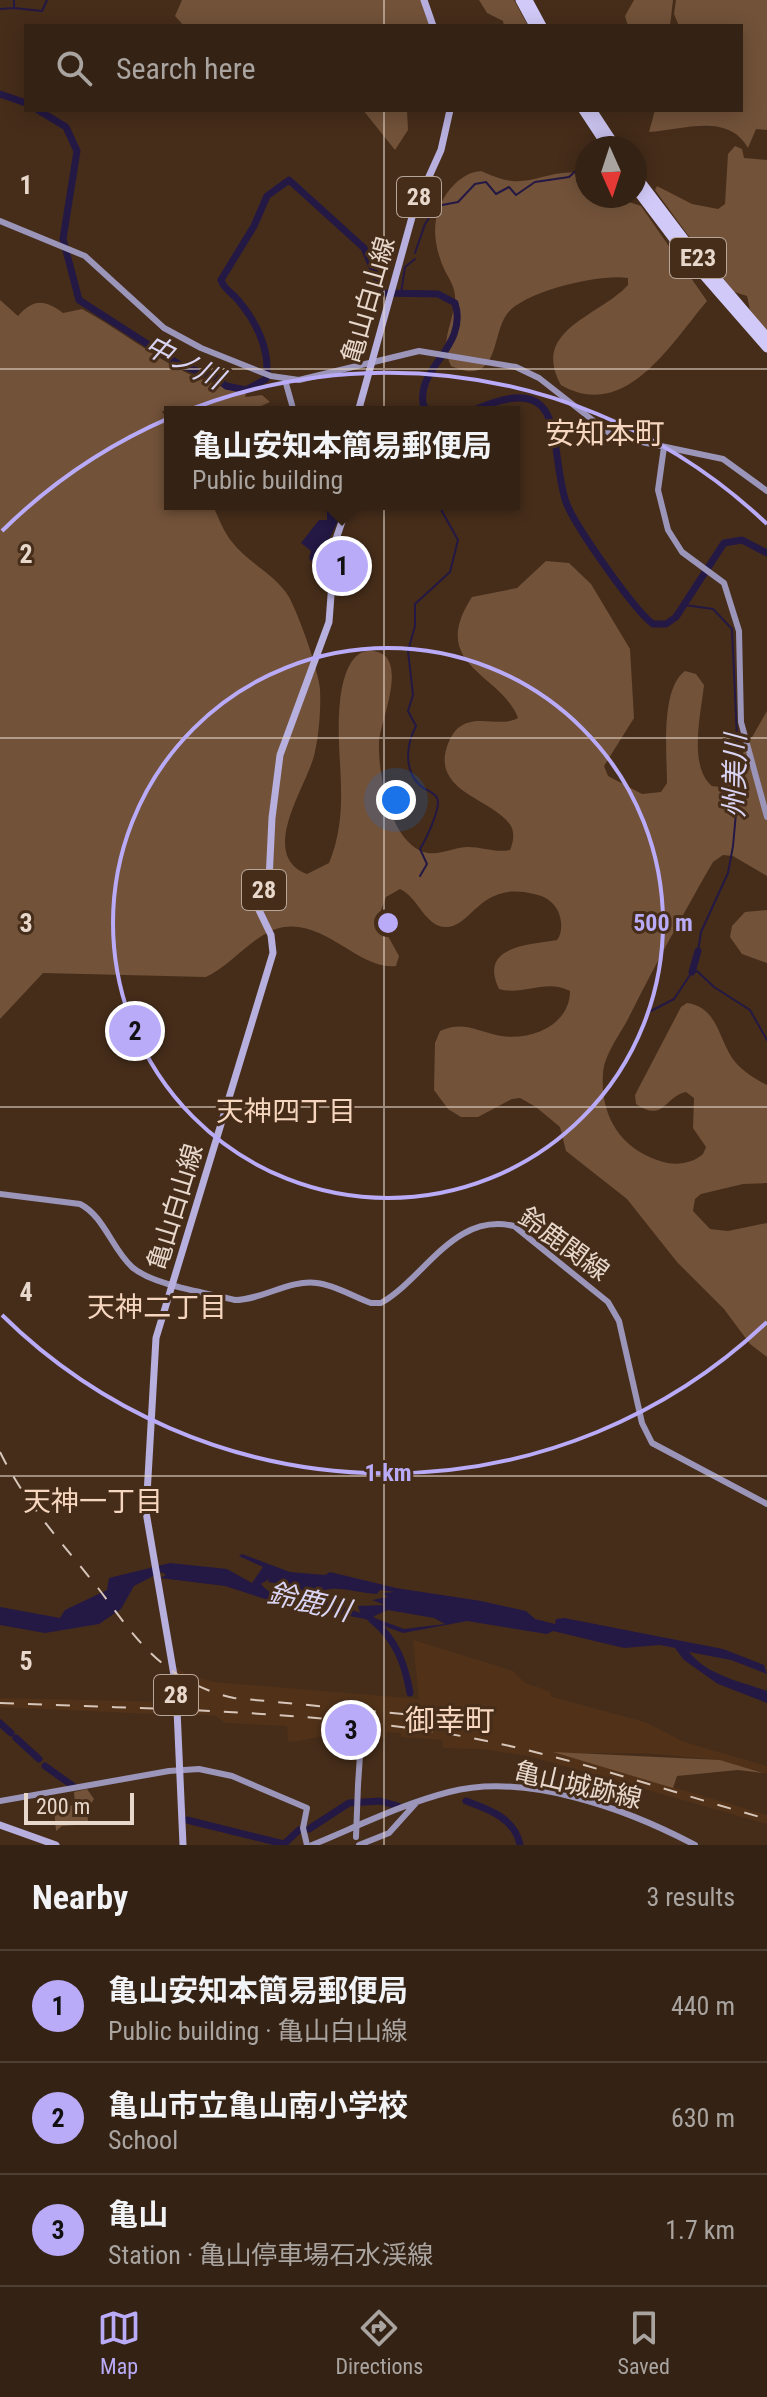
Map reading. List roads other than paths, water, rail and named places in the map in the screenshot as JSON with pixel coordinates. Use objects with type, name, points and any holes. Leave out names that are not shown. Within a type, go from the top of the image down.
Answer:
[{"type":"highway","points":[[520,0],[533,24]]},
{"type":"highway","points":[[528,0],[541,24]]},
{"type":"highway","points":[[584,112],[600,136]]},
{"type":"highway","points":[[593,112],[609,136]]},
{"type":"highway","name":"E23","points":[[647,190],[691,248],[767,337]]},
{"type":"highway","name":"E23","points":[[647,204],[693,263],[767,348]]},
{"type":"main road","points":[[424,0],[432,24]]},
{"type":"main road","name":"亀山白山線","points":[[360,406],[414,210],[444,141],[450,112]]},
{"type":"main road","points":[[0,221],[70,249],[102,269],[164,328],[201,348],[271,376],[285,380],[406,352],[436,352],[527,370],[613,436],[723,459],[767,491]]},
{"type":"main road","points":[[285,380],[292,406]]},
{"type":"main road","points":[[664,447],[658,490],[668,530],[677,547],[724,583],[739,631],[741,722],[767,817]]},
{"type":"main road","name":"亀山白山線","points":[[183,1845],[176,1687],[146,1512],[156,1338],[273,953],[271,935],[258,908],[269,880],[272,818],[280,755],[329,622],[335,542],[346,510]]},
{"type":"main road","name":"鈴鹿関線","points":[[0,1194],[83,1206],[133,1268],[235,1300],[249,1300],[307,1283],[318,1283],[371,1303],[381,1303],[466,1231],[496,1222],[514,1226],[608,1302],[619,1321],[642,1423],[652,1443],[767,1504]]},
{"type":"main road","points":[[360,1755],[357,1842],[389,1833],[416,1803]]},
{"type":"main road","points":[[0,1801],[178,1770],[220,1772],[307,1808],[303,1823],[308,1844]]},
{"type":"main road","name":"亀山城跡線","points":[[308,1844],[450,1792],[505,1786],[526,1787],[627,1814],[695,1845]]},
{"type":"main road","points":[[0,1825],[56,1845]]},
{"type":"water","points":[[327,510],[343,510],[327,544],[322,575],[309,558],[311,551],[301,543],[319,520],[327,520]]},
{"type":"water","name":"鈴鹿川","points":[[242,1554],[290,1572],[325,1575],[330,1572],[396,1588],[481,1601],[526,1611],[535,1619],[555,1624],[556,1619],[564,1618],[723,1649],[764,1665],[767,1674],[731,1660],[689,1652],[714,1672],[767,1691],[767,1703],[718,1684],[684,1660],[675,1648],[660,1645],[624,1648],[553,1631],[547,1634],[467,1621],[403,1633],[365,1619],[265,1599],[225,1586],[160,1578],[166,1575],[161,1572],[134,1586],[121,1609],[99,1624],[45,1633],[0,1625],[0,1607],[60,1618],[65,1610],[107,1590],[109,1578],[170,1563],[227,1569],[252,1583],[263,1567],[239,1556]],"holes":[[[269,1579],[268,1582],[298,1587],[311,1597],[318,1592],[334,1589],[377,1594],[380,1590],[395,1592],[382,1593],[388,1597],[372,1600],[385,1605],[358,1606],[360,1613],[315,1599],[274,1594],[261,1584]],[[388,1610],[434,1618],[445,1624],[404,1629],[372,1617]]]},
{"type":"waterway","points":[[0,9],[14,8],[14,0]]},
{"type":"waterway","points":[[14,8],[42,11],[47,0]]},
{"type":"waterway","name":"中ノ川","points":[[0,94],[24,102]]},
{"type":"waterway","name":"中ノ川","points":[[41,112],[66,127],[77,151],[63,239],[79,300],[180,365],[217,378],[226,386],[246,390],[266,379],[264,347],[256,327],[245,308],[221,280],[254,226],[267,196],[289,180],[364,248],[383,293],[438,294],[455,303],[455,333],[426,381],[424,406]]},
{"type":"waterway","points":[[415,253],[425,224],[437,206],[458,202],[475,184],[486,182],[496,194],[509,187],[516,195],[535,182],[569,177],[575,172]]},
{"type":"waterway","points":[[401,293],[405,267],[415,259]]},
{"type":"waterway","name":"中ノ川","points":[[486,406],[502,400],[524,398],[539,404],[548,416],[554,434],[560,477],[570,510],[618,584],[653,624],[666,624],[676,617],[724,543],[742,540],[767,553]]},
{"type":"waterway","points":[[420,876],[427,864],[420,849],[438,802],[416,781],[409,766],[408,750],[416,726],[408,711],[413,695],[408,651],[415,626],[415,604],[450,572],[458,540],[441,510]]},
{"type":"waterway","name":"州美川","points":[[685,605],[713,609],[732,629],[739,780],[728,873],[701,932],[698,951]]},
{"type":"waterway","name":"州美川","points":[[692,972],[698,951]]},
{"type":"waterway","points":[[651,1011],[674,999],[692,972],[697,971],[714,987],[750,1010],[767,1040]]},
{"type":"waterway","points":[[372,1620],[387,1635],[398,1653],[410,1693]]},
{"type":"waterway","points":[[0,1723],[11,1733]]},
{"type":"waterway","points":[[16,1738],[39,1759]]},
{"type":"waterway","points":[[45,1766],[73,1786]]},
{"type":"waterway","points":[[309,1829],[349,1803],[380,1801],[398,1806]]},
{"type":"waterway","points":[[466,1801],[507,1821],[520,1845]]},
{"type":"waterway","points":[[187,1820],[284,1844],[299,1830]]},
{"type":"railway","points":[[0,1452],[33,1506],[128,1628],[153,1655],[178,1675],[234,1698],[403,1714],[448,1725]]},
{"type":"railway","points":[[0,1703],[274,1715],[437,1732],[562,1759],[767,1819]]},
{"type":"place","name":"亀山安知本簡易郵便局","points":[[342,566]]},
{"type":"place","name":"亀山市立亀山南小学校","points":[[135,1031]]},
{"type":"place","name":"亀山","points":[[351,1730]]},
{"type":"district","name":"安知本町","points":[[605,433]]},
{"type":"district","name":"天神四丁目","points":[[286,1111]]},
{"type":"district","name":"天神二丁目","points":[[157,1307]]},
{"type":"district","name":"天神一丁目","points":[[93,1501]]},
{"type":"district","name":"御幸町","points":[[450,1720]]}]
